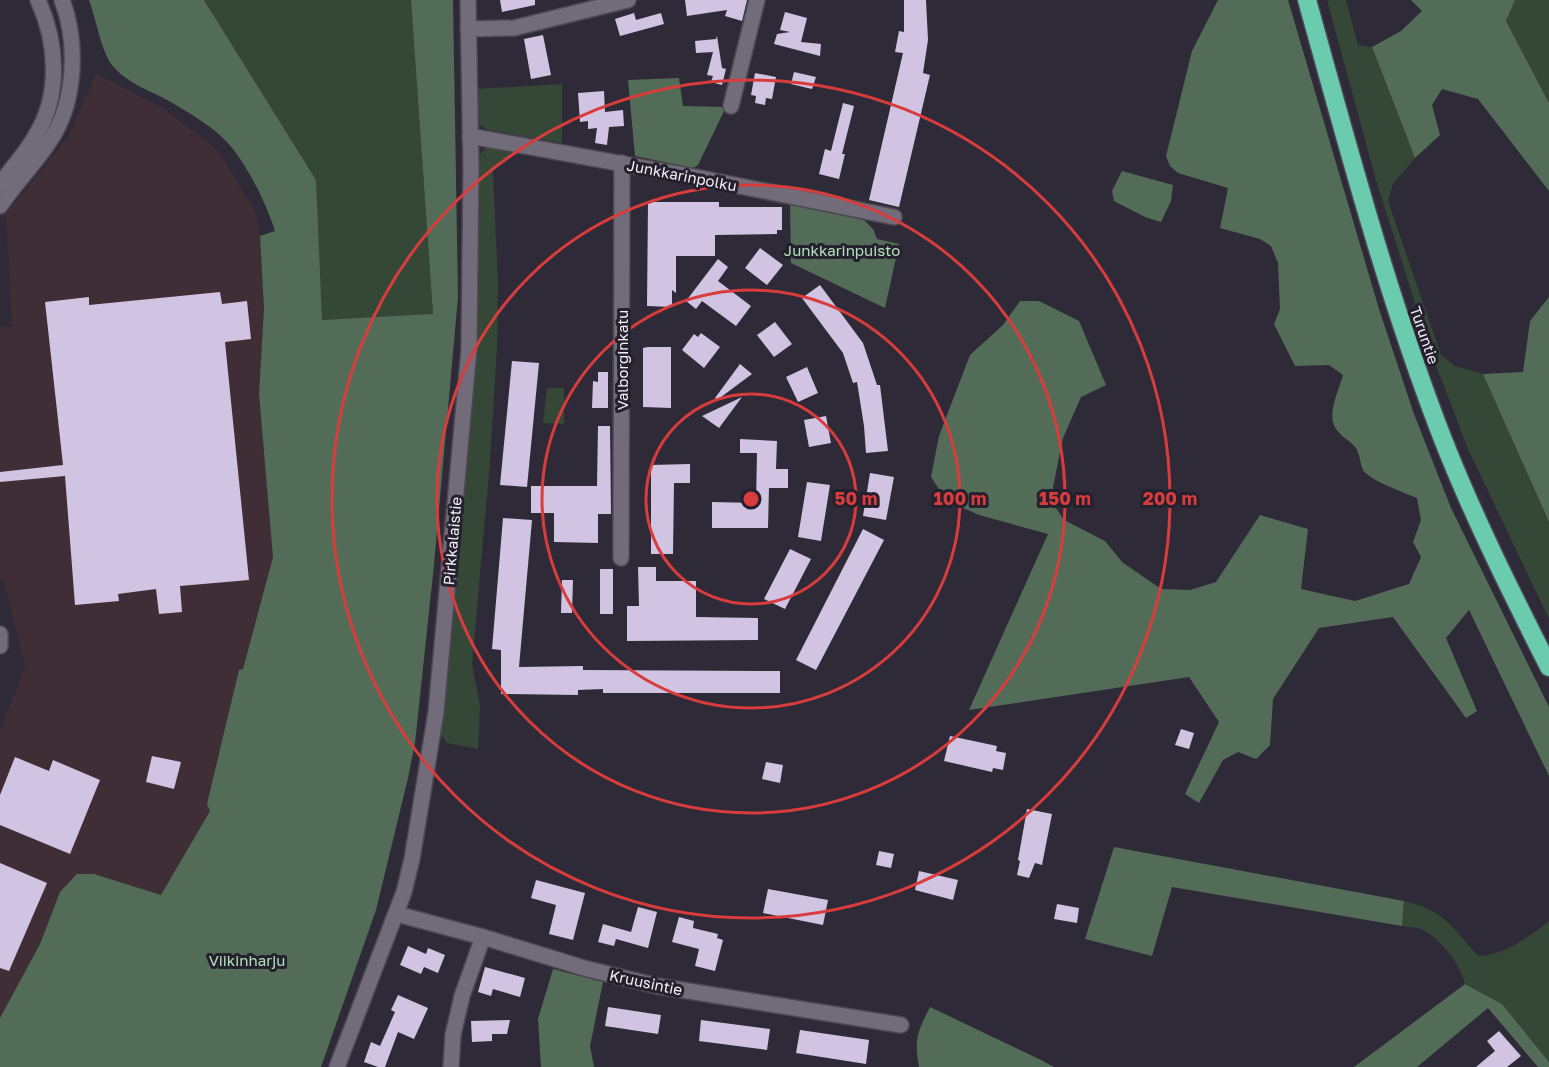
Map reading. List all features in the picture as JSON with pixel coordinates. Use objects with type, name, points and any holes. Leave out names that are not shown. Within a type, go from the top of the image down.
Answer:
[{"type":"highway","name":"Turuntie","points":[[1306,0],[1396,308],[1442,438],[1488,543],[1549,667]]},
{"type":"street","points":[[0,184],[38,133],[46,115],[51,91],[54,70],[53,48],[49,29],[38,0]]},
{"type":"street","points":[[0,206],[51,140],[67,102],[72,72],[70,37],[62,0]]},
{"type":"street","name":"Pirkkalaistie","points":[[337,1067],[397,914],[412,860],[435,721],[469,351],[471,274],[468,0]]},
{"type":"street","points":[[468,29],[514,28],[628,0]]},
{"type":"street","points":[[731,106],[757,0]]},
{"type":"street","name":"Junkkarinpolku","points":[[470,136],[622,163],[894,217]]},
{"type":"street","name":"Valborginkatu","points":[[621,558],[622,163]]},
{"type":"street","points":[[0,634],[0,646]]},
{"type":"street","name":"Kruusintie","points":[[397,914],[584,968],[657,986],[901,1025]]},
{"type":"street","points":[[451,1067],[453,1035],[460,1006],[483,937]]},
{"type":"shaded area","points":[[96,74],[164,109],[218,150],[256,213],[260,236],[264,308],[259,394],[273,557],[243,669],[210,811],[161,896],[94,874],[60,892],[40,944],[0,1018],[0,733],[25,666],[5,585],[0,578],[0,327],[12,326],[6,214],[68,137]]},
{"type":"green space","name":"Viikinharju","points":[[89,0],[204,0],[316,180],[322,320],[433,314],[411,0],[453,0],[458,297],[434,565],[415,743],[376,910],[321,1067],[0,1067],[0,1018],[40,944],[60,892],[77,874],[94,874],[161,895],[210,811],[207,804],[239,670],[243,669],[273,557],[259,394],[264,308],[260,236],[275,231],[255,184],[242,161],[227,142],[200,120],[124,77],[112,65],[102,43]]},
{"type":"green space","points":[[204,0],[411,0],[433,315],[321,320],[316,180]]},
{"type":"green space","points":[[1218,0],[1288,0],[1379,309],[1414,414],[1451,508],[1549,707],[1549,776],[1469,610],[1446,638],[1477,711],[1466,718],[1393,617],[1319,628],[1273,699],[1270,745],[1256,759],[1238,752],[1223,760],[1199,803],[1185,794],[1219,722],[1189,677],[969,710],[1048,534],[979,515],[946,500],[931,477],[939,436],[970,355],[1003,325],[1020,301],[1039,301],[1079,321],[1106,385],[1081,397],[1063,438],[1053,487],[1054,505],[1064,520],[1105,541],[1122,562],[1161,589],[1190,590],[1216,582],[1260,515],[1308,529],[1301,589],[1355,601],[1409,584],[1421,557],[1413,542],[1421,520],[1417,498],[1367,474],[1363,470],[1356,448],[1338,432],[1333,423],[1336,395],[1343,375],[1329,365],[1295,366],[1274,324],[1280,309],[1278,263],[1271,246],[1260,239],[1220,228],[1228,188],[1178,173],[1170,166],[1166,156],[1192,51]]},
{"type":"green space","points":[[1327,0],[1346,0],[1358,45],[1372,47],[1415,158],[1393,184],[1388,201],[1441,355],[1455,366],[1483,374],[1549,522],[1549,619],[1468,449],[1429,347],[1376,180]]},
{"type":"green space","points":[[1411,0],[1515,0],[1506,21],[1549,103],[1549,191],[1478,99],[1442,89],[1432,105],[1440,135],[1415,158],[1372,47],[1401,31],[1422,11]]},
{"type":"green space","points":[[1515,0],[1549,0],[1549,103],[1506,21]]},
{"type":"green space","points":[[679,78],[683,106],[726,107],[698,165],[693,168],[635,156],[628,80]]},
{"type":"green space","points":[[562,84],[562,143],[488,130],[478,124],[476,89]]},
{"type":"green space","points":[[494,147],[513,151],[493,171],[498,285],[497,348],[489,474],[472,664],[480,706],[478,749],[447,743],[441,735],[476,347],[477,157],[486,148]]},
{"type":"green space","points":[[1122,171],[1173,185],[1171,201],[1161,222],[1145,217],[1114,201],[1112,191]]},
{"type":"green space","name":"Junkkarinpuisto","points":[[790,204],[864,220],[873,229],[877,239],[899,244],[885,308],[791,263]]},
{"type":"green space","points":[[1549,297],[1549,522],[1483,374],[1523,372],[1530,321]]},
{"type":"green space","points":[[547,388],[564,388],[564,424],[543,423]]},
{"type":"green space","points":[[1114,847],[1404,901],[1402,926],[1172,887],[1152,956],[1085,939]]},
{"type":"green space","points":[[1404,901],[1429,909],[1438,915],[1454,928],[1478,956],[1507,949],[1549,921],[1549,1062],[1502,1004],[1465,984],[1454,960],[1436,939],[1421,929],[1402,926]]},
{"type":"green space","points":[[553,969],[603,982],[590,1046],[594,1067],[541,1067],[538,1019]]},
{"type":"green space","points":[[1465,984],[1502,1004],[1549,1062],[1549,1067],[1538,1067],[1488,1008],[1417,1067],[1354,1067]]},
{"type":"green space","points":[[930,1007],[1054,1067],[919,1067],[918,1036]]},
{"type":"building","points":[[500,0],[535,0],[535,5],[502,12]]},
{"type":"building","points":[[685,0],[747,0],[742,21],[725,16],[727,10],[687,16]]},
{"type":"building","points":[[904,0],[926,0],[928,40],[923,73],[930,75],[899,207],[869,200],[903,53],[895,52],[899,31],[904,32]]},
{"type":"building","points":[[785,12],[807,18],[801,42],[821,44],[820,56],[774,44],[777,34],[790,32],[780,30]]},
{"type":"building","points":[[634,13],[636,20],[661,13],[664,24],[620,36],[615,19]]},
{"type":"building","points":[[543,35],[551,75],[531,79],[524,39]]},
{"type":"building","points":[[717,36],[722,68],[726,69],[722,85],[711,82],[713,76],[707,75],[713,52],[696,53],[695,41],[716,39]]},
{"type":"building","points":[[794,72],[816,77],[812,89],[791,84]]},
{"type":"building","points":[[755,73],[776,77],[772,99],[766,98],[765,105],[755,103],[756,96],[751,95]]},
{"type":"building","points":[[604,91],[605,112],[623,110],[624,126],[609,127],[607,145],[595,143],[597,128],[588,129],[588,121],[580,122],[578,93]]},
{"type":"building","points":[[843,103],[854,106],[842,154],[845,154],[839,179],[819,174],[825,149],[831,151]]},
{"type":"building","points":[[653,202],[719,202],[719,207],[782,207],[782,230],[777,230],[777,234],[715,235],[715,256],[676,256],[676,293],[672,290],[672,307],[647,306],[648,204]]},
{"type":"building","points":[[760,248],[783,265],[767,285],[745,268]]},
{"type":"building","points":[[718,259],[728,267],[718,281],[751,306],[736,326],[702,301],[696,309],[686,301]]},
{"type":"building","points":[[820,285],[863,343],[877,385],[880,385],[888,451],[866,453],[857,382],[853,383],[843,353],[802,298]]},
{"type":"building","points":[[220,292],[222,304],[247,301],[251,339],[225,342],[249,580],[180,586],[182,612],[159,614],[156,589],[118,594],[119,601],[75,605],[65,476],[0,482],[0,472],[63,465],[45,302],[89,297],[89,305]]},
{"type":"building","points":[[775,322],[792,344],[774,357],[757,335]]},
{"type":"building","points":[[701,333],[720,347],[704,368],[682,350],[694,334],[698,337]]},
{"type":"building","points":[[671,347],[671,408],[643,407],[643,348]]},
{"type":"building","points":[[512,361],[539,363],[527,487],[500,485]]},
{"type":"building","points":[[740,364],[752,374],[717,400],[715,398]]},
{"type":"building","points":[[807,367],[818,393],[798,402],[786,377]]},
{"type":"building","points":[[598,372],[608,372],[608,408],[592,408],[593,381],[598,382]]},
{"type":"building","points":[[742,397],[719,428],[702,416]]},
{"type":"building","points":[[826,416],[831,443],[809,447],[804,420]]},
{"type":"building","points":[[598,426],[610,426],[611,514],[598,514],[598,543],[554,542],[554,513],[531,513],[531,486],[597,486]]},
{"type":"building","points":[[740,439],[777,441],[776,469],[788,469],[788,488],[769,488],[768,528],[712,528],[712,502],[756,503],[757,453],[740,453]]},
{"type":"building","points":[[690,464],[690,483],[674,483],[673,554],[651,554],[651,465]]},
{"type":"building","points":[[870,473],[894,477],[886,520],[863,516]]},
{"type":"building","points":[[807,482],[830,485],[821,541],[798,537]]},
{"type":"building","points":[[503,518],[532,520],[519,667],[583,666],[583,670],[780,671],[780,693],[603,693],[603,689],[578,690],[578,695],[501,694],[501,650],[492,649]]},
{"type":"building","points":[[863,529],[884,540],[816,670],[796,660]]},
{"type":"building","points":[[790,549],[811,559],[785,609],[764,599]]},
{"type":"building","points":[[638,567],[656,567],[656,581],[696,581],[696,617],[758,618],[758,640],[627,641],[627,606],[639,606]]},
{"type":"building","points":[[600,569],[613,569],[613,614],[600,614]]},
{"type":"building","points":[[562,580],[573,580],[572,613],[561,613]]},
{"type":"building","points":[[1181,729],[1194,733],[1189,749],[1175,745]]},
{"type":"building","points":[[950,736],[997,746],[996,751],[1006,753],[1003,770],[993,768],[992,772],[944,761]]},
{"type":"building","points":[[152,756],[181,762],[174,789],[146,782]]},
{"type":"building","points":[[15,757],[49,771],[53,760],[100,780],[70,854],[0,825],[0,795]]},
{"type":"building","points":[[766,762],[783,765],[780,783],[762,779]]},
{"type":"building","points":[[1027,809],[1052,814],[1042,865],[1035,863],[1029,878],[1017,875]]},
{"type":"building","points":[[879,851],[894,854],[891,868],[876,865]]},
{"type":"building","points":[[0,863],[47,883],[9,971],[0,968]]},
{"type":"building","points":[[919,871],[958,880],[953,900],[915,890]]},
{"type":"building","points":[[536,880],[585,893],[573,940],[549,934],[556,905],[531,898]]},
{"type":"building","points":[[768,889],[828,900],[823,925],[763,913]]},
{"type":"building","points":[[1057,904],[1079,908],[1077,923],[1054,919]]},
{"type":"building","points":[[638,907],[657,912],[648,948],[616,939],[614,946],[598,942],[603,924],[631,932]]},
{"type":"building","points":[[679,917],[694,921],[693,928],[718,934],[717,938],[723,940],[715,971],[695,966],[699,949],[672,942]]},
{"type":"building","points":[[408,946],[426,954],[428,948],[445,955],[438,973],[424,967],[421,974],[400,965]]},
{"type":"building","points":[[485,967],[525,978],[520,997],[493,989],[491,996],[478,992]]},
{"type":"building","points":[[398,995],[428,1008],[414,1039],[398,1032],[385,1067],[364,1062],[371,1042],[380,1046],[395,1012],[391,1010]]},
{"type":"building","points":[[608,1007],[661,1015],[658,1034],[605,1026]]},
{"type":"building","points":[[510,1020],[507,1034],[492,1034],[492,1041],[472,1042],[471,1021]]},
{"type":"building","points":[[701,1020],[770,1029],[767,1050],[699,1041]]},
{"type":"building","points":[[800,1030],[869,1040],[866,1064],[796,1053]]},
{"type":"building","points":[[1499,1031],[1521,1056],[1507,1067],[1476,1067],[1495,1051],[1487,1041]]}]
